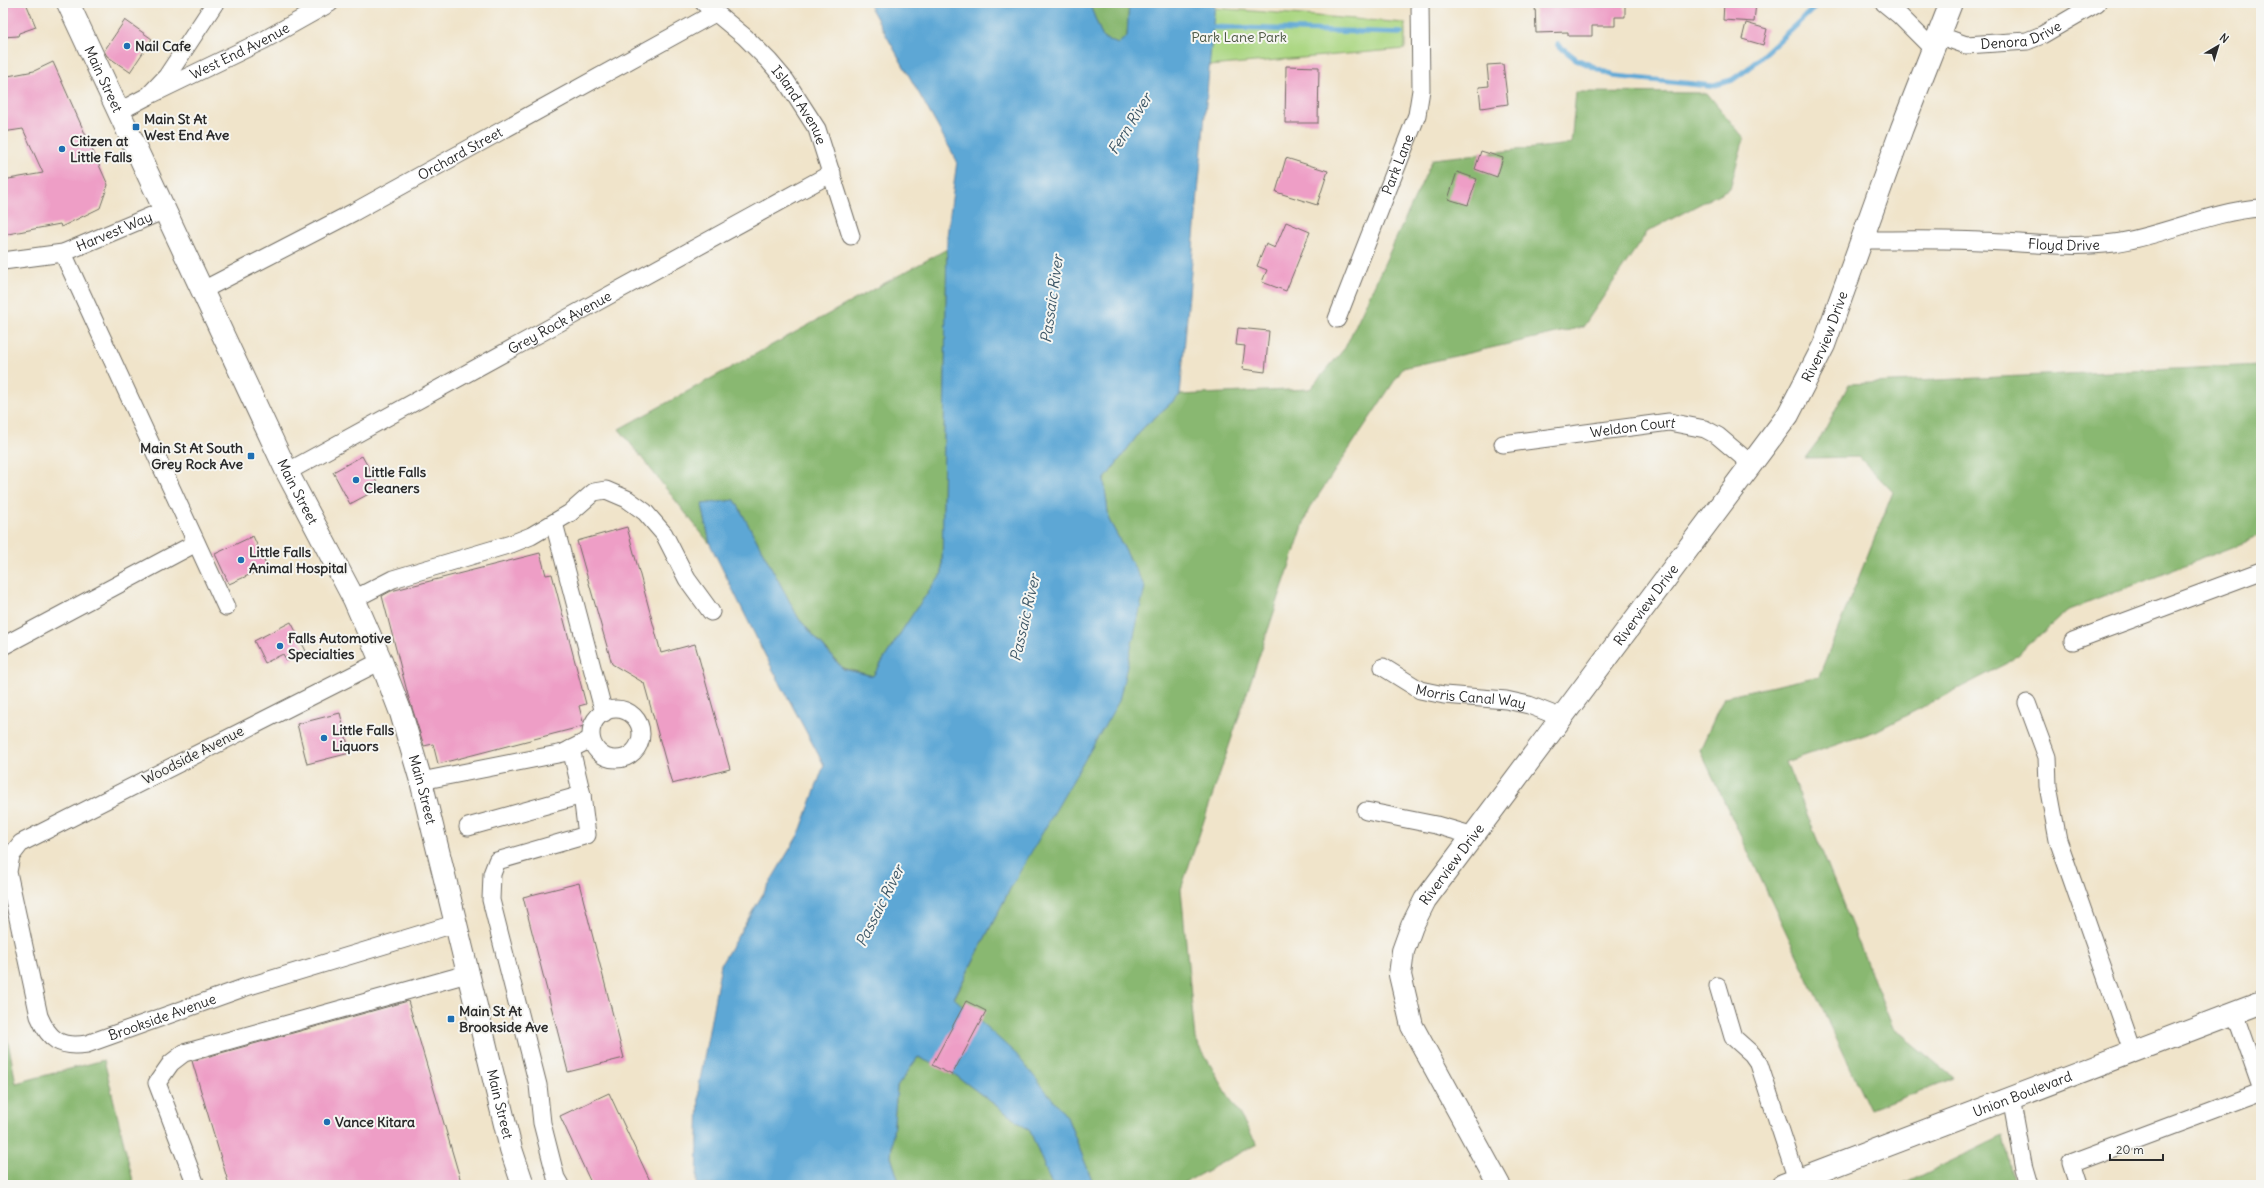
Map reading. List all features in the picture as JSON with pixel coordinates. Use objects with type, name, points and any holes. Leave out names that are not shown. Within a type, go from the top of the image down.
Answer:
[{"type":"main road","name":"Main Street","points":[[68,3],[287,472],[354,599],[381,661],[401,713],[421,781],[454,924],[511,1149],[523,1185]]},
{"type":"main road","name":"Riverview Drive","points":[[1498,1185],[1412,1026],[1400,975],[1403,951],[1412,926],[1425,900],[1788,415],[1824,345],[1935,42],[1951,3]]},
{"type":"main road","name":"Union Boulevard","points":[[1790,1182],[2261,1003]]},
{"type":"street","points":[[148,96],[167,76],[215,3]]},
{"type":"street","name":"West End Avenue","points":[[118,112],[264,40],[330,3]]},
{"type":"street","name":"Park Lane","points":[[1337,319],[1417,115],[1421,90],[1420,3]]},
{"type":"street","points":[[1884,3],[1935,42]]},
{"type":"street","name":"Denora Drive","points":[[1935,42],[1966,45],[2028,41],[2042,35],[2098,3]]},
{"type":"street","name":"Island Avenue","points":[[710,8],[745,37],[786,81],[817,129],[851,236]]},
{"type":"street","name":"Orchard Street","points":[[203,290],[354,212],[710,8]]},
{"type":"street","name":"Grey Rock Avenue","points":[[287,472],[832,173]]},
{"type":"street","name":"Floyd Drive","points":[[1862,240],[1980,241],[2093,245],[2142,237],[2230,212],[2261,208]]},
{"type":"street","name":"Harvest Way","points":[[3,261],[63,253],[165,210]]},
{"type":"street","points":[[63,253],[226,608]]},
{"type":"street","name":"Weldon Court","points":[[1503,444],[1668,422],[1705,429],[1718,436],[1750,464]]},
{"type":"street","points":[[354,599],[393,579],[511,544],[554,523],[584,503],[594,492],[606,490],[627,499],[645,512],[664,534],[687,579],[711,612]]},
{"type":"street","points":[[554,523],[604,713]]},
{"type":"street","points":[[3,646],[196,543]]},
{"type":"street","points":[[2073,641],[2261,571]]},
{"type":"street","name":"Woodside Avenue","points":[[10,856],[21,842],[28,838],[381,661]]},
{"type":"street","name":"Morris Canal Way","points":[[1383,667],[1420,690],[1444,695],[1506,700],[1529,705],[1562,718]]},
{"type":"street","points":[[2027,703],[2047,758],[2048,786],[2058,840],[2132,1051]]},
{"type":"street","points":[[619,710],[633,717],[640,731],[637,747],[624,758],[607,758],[600,754],[591,739],[593,724],[604,713],[619,710]]},
{"type":"street","points":[[421,781],[563,753],[591,739]]},
{"type":"street","points":[[560,1185],[556,1178],[542,1123],[538,1085],[491,900],[492,874],[498,861],[588,835],[582,795],[571,749]]},
{"type":"street","points":[[468,827],[582,795]]},
{"type":"street","points":[[1366,811],[1436,825],[1474,836]]},
{"type":"street","name":"Brookside Avenue","points":[[10,856],[8,872],[10,888],[39,1016],[50,1037],[75,1046],[102,1040],[246,987],[454,924]]},
{"type":"street","points":[[196,1185],[157,1083],[171,1062],[184,1054],[467,974]]},
{"type":"street","points":[[1718,986],[1733,1037],[1752,1054],[1759,1064],[1790,1182]]},
{"type":"street","points":[[2235,1013],[2261,1086]]},
{"type":"street","points":[[2078,1185],[2071,1162],[2261,1092]]},
{"type":"street","points":[[2011,1097],[2024,1168],[2029,1185]]},
{"type":"green space","points":[[1089,3],[1129,3],[1127,36],[1118,44],[1103,38]]},
{"type":"green space","name":"Park Lane Park","points":[[1214,8],[1405,23],[1405,49],[1209,66]]},
{"type":"green space","points":[[1576,92],[1707,93],[1744,138],[1730,188],[1647,232],[1583,327],[1403,368],[1308,511],[1181,889],[1195,1039],[1257,1144],[1180,1185],[1094,1185],[1067,1117],[954,999],[1011,887],[1145,587],[1109,520],[1104,480],[1143,428],[1180,395],[1310,389],[1345,348],[1433,159],[1571,144]]},
{"type":"green space","points":[[947,249],[942,573],[914,612],[873,676],[843,668],[799,619],[735,500],[702,504],[710,544],[619,429]]},
{"type":"green space","points":[[2261,365],[2261,536],[2067,611],[2008,663],[1876,731],[1786,762],[1893,1028],[1954,1078],[1870,1110],[1700,750],[1724,697],[1819,676],[1893,492],[1859,457],[1805,458],[1821,437],[1849,384]]},
{"type":"green space","points":[[3,1016],[16,1083],[104,1060],[134,1185],[3,1185]]},
{"type":"green space","points":[[918,1057],[954,1074],[1030,1131],[1052,1185],[900,1185],[891,1157],[897,1087]]},
{"type":"green space","points":[[2003,1136],[2014,1185],[1904,1185],[1904,1184]]},
{"type":"water","points":[[868,3],[1089,3],[1103,38],[1118,44],[1127,36],[1129,3],[1215,3],[1180,395],[1143,428],[1104,480],[1109,520],[1145,587],[1119,701],[1011,887],[954,998],[1016,1054],[1067,1117],[1094,1185],[1052,1185],[1030,1131],[954,1074],[918,1057],[897,1087],[891,1157],[900,1185],[697,1185],[699,1086],[721,964],[800,832],[824,765],[764,653],[710,544],[702,504],[735,500],[799,619],[843,669],[873,676],[914,612],[942,573],[947,236],[957,161]]},
{"type":"building","points":[[3,3],[26,3],[36,27],[19,33],[18,36],[3,37]]},
{"type":"building","points":[[1535,3],[1625,3],[1625,17],[1615,17],[1615,26],[1592,26],[1592,36],[1568,36],[1568,32],[1536,33]]},
{"type":"building","points":[[1724,3],[1756,3],[1754,22],[1723,20]]},
{"type":"building","name":"Nail Cafe","points":[[125,20],[152,39],[130,72],[107,56],[104,51]]},
{"type":"building","points":[[1746,23],[1767,29],[1763,45],[1742,39]]},
{"type":"building","name":"Citizen at Little Falls","points":[[53,62],[108,185],[100,208],[61,227],[60,224],[3,235],[3,180],[43,173],[23,129],[3,132],[3,77],[34,71]]},
{"type":"building","points":[[1503,64],[1508,104],[1481,108],[1479,87],[1489,86],[1487,65]]},
{"type":"building","points":[[1286,66],[1319,67],[1318,123],[1285,123]]},
{"type":"building","points":[[1481,151],[1503,158],[1497,177],[1475,169]]},
{"type":"building","points":[[1286,158],[1328,171],[1317,205],[1276,192]]},
{"type":"building","points":[[1457,172],[1477,179],[1468,205],[1448,199]]},
{"type":"building","points":[[1286,222],[1310,232],[1286,291],[1262,282],[1267,270],[1257,266],[1266,244],[1275,248]]},
{"type":"building","points":[[1238,328],[1269,331],[1265,372],[1242,369],[1245,346],[1236,345]]},
{"type":"building","name":"Little Falls Cleaners","points":[[362,456],[380,488],[350,504],[333,472]]},
{"type":"building","points":[[627,527],[661,653],[695,644],[730,769],[672,784],[644,683],[612,664],[577,541]]},
{"type":"building","name":"Little Falls Animal Hospital","points":[[253,536],[267,567],[229,584],[215,554]]},
{"type":"building","points":[[540,553],[546,575],[552,574],[586,704],[579,706],[584,726],[438,764],[433,744],[424,746],[408,695],[382,596],[391,591]]},
{"type":"building","name":"Falls Automotive Specialties","points":[[291,622],[306,651],[287,661],[283,654],[265,663],[254,641]]},
{"type":"building","name":"Little Falls Liquors","points":[[340,713],[350,753],[307,764],[297,724]]},
{"type":"building","points":[[579,883],[624,1058],[568,1072],[523,897]]},
{"type":"building","name":"Vance Kitara","points":[[408,1001],[462,1185],[229,1185],[192,1061]]},
{"type":"building","points":[[966,1001],[986,1011],[952,1075],[932,1065]]},
{"type":"building","points":[[609,1093],[652,1185],[592,1185],[560,1116]]},
{"type":"waterway","points":[[1558,45],[1576,59],[1614,76],[1711,86],[1732,80],[1749,68],[1814,8]]},
{"type":"waterway","points":[[1205,27],[1401,33]]},
{"type":"place","name":"Nail Cafe","points":[[127,46]]},
{"type":"place","name":"Main St At West End Ave","points":[[136,127]]},
{"type":"place","name":"Citizen at Little Falls","points":[[62,149]]},
{"type":"place","name":"Main St At South Grey Rock Ave","points":[[251,456]]},
{"type":"place","name":"Little Falls Cleaners","points":[[356,480]]},
{"type":"place","name":"Little Falls Animal Hospital","points":[[241,560]]},
{"type":"place","name":"Falls Automotive Specialties","points":[[280,646]]},
{"type":"place","name":"Little Falls Liquors","points":[[324,738]]},
{"type":"place","name":"Main St At Brookside Ave","points":[[451,1019]]},
{"type":"place","name":"Vance Kitara","points":[[327,1122]]},
{"type":"water label","name":"Fern River","points":[[1130,124]]},
{"type":"water label","name":"Passaic River","points":[[1052,299]]},
{"type":"water label","name":"Passaic River","points":[[1025,618]]},
{"type":"water label","name":"Passaic River","points":[[880,906]]}]
